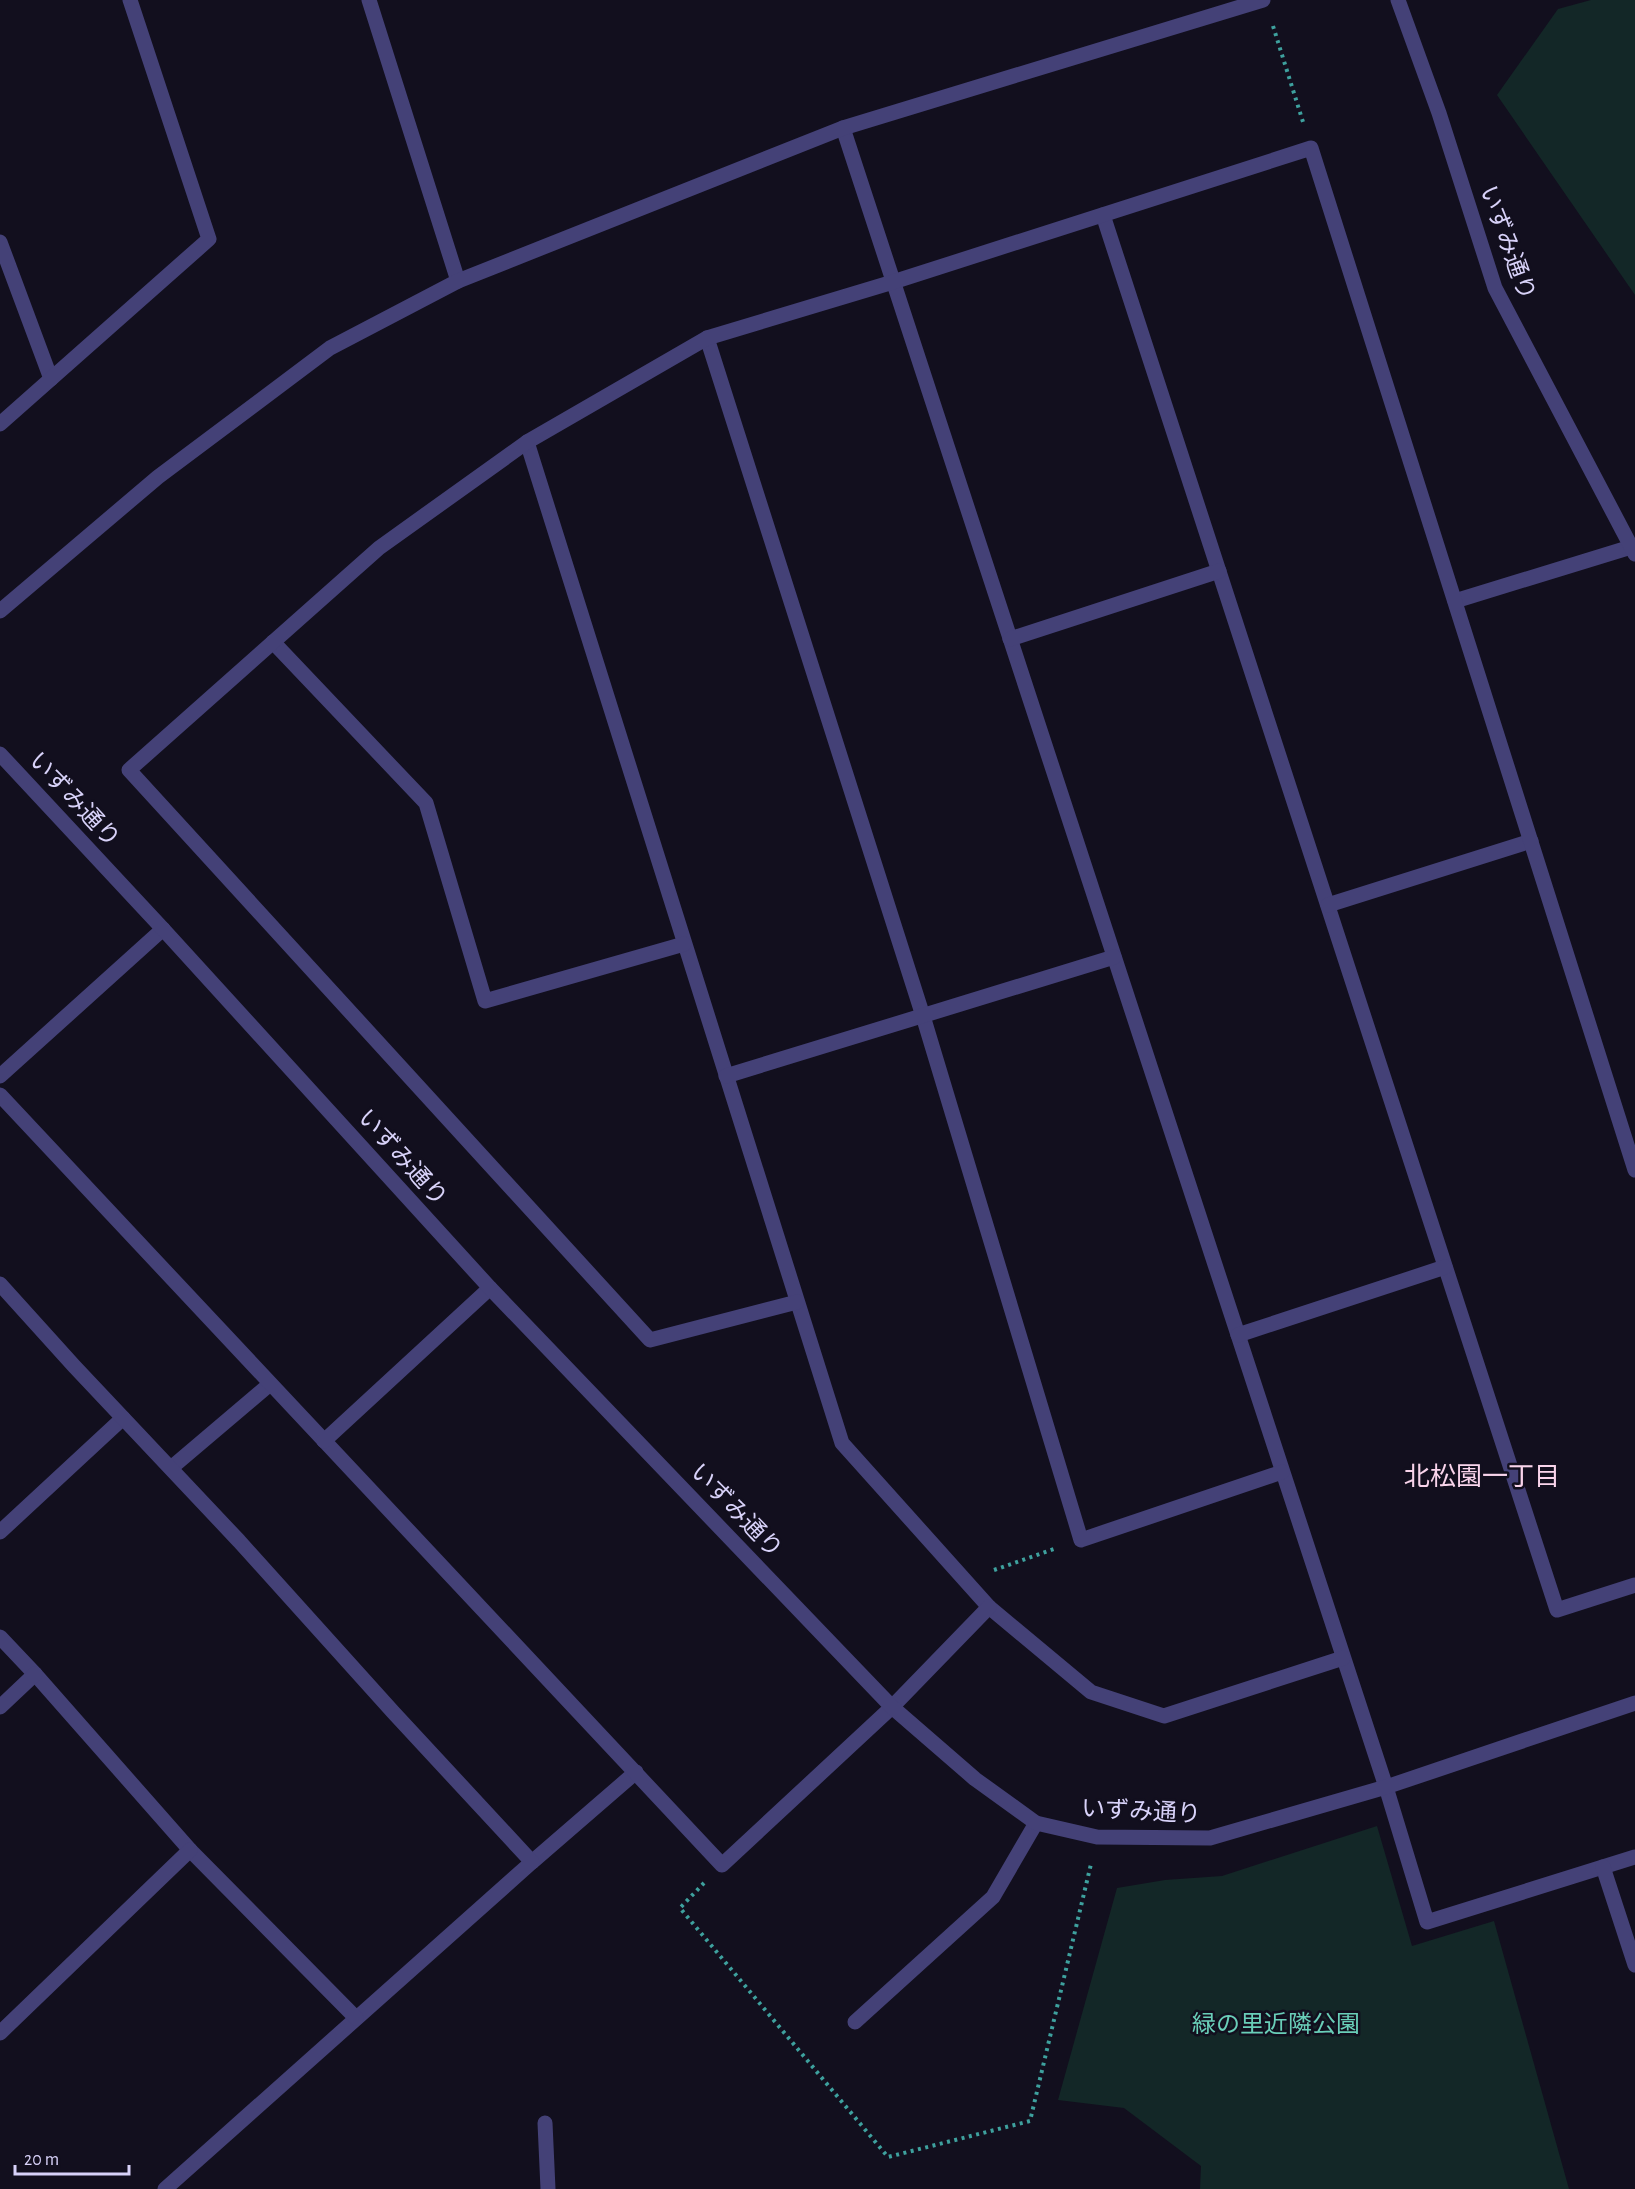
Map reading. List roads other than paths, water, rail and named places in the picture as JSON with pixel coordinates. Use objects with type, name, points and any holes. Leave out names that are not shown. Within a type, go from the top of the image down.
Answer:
[{"type":"street","points":[[0,424],[209,239],[130,0]]},
{"type":"street","points":[[369,0],[458,281]]},
{"type":"street","points":[[0,610],[158,477],[330,348],[458,281],[843,128],[1263,0]]},
{"type":"street","name":"いずみ通り","points":[[1398,0],[1438,113],[1495,288],[1633,550]]},
{"type":"street","points":[[843,128],[1386,1786],[1427,1922],[1635,1857]]},
{"type":"street","points":[[797,1302],[650,1340],[129,770],[379,548],[527,442],[707,338],[893,282],[1311,148],[1635,1170]]},
{"type":"street","points":[[1103,215],[1557,1610],[1635,1585]]},
{"type":"street","points":[[0,242],[51,379]]},
{"type":"street","points":[[707,338],[923,1016],[1081,1540],[1282,1472]]},
{"type":"street","points":[[527,442],[842,1443],[989,1607],[1091,1692],[1164,1716],[1343,1658]]},
{"type":"street","points":[[1455,601],[1633,550]]},
{"type":"street","points":[[1010,639],[1219,571]]},
{"type":"street","points":[[273,642],[426,803],[485,1001],[684,944]]},
{"type":"street","name":"いずみ通り","points":[[0,754],[490,1288],[892,1707],[975,1779],[1036,1823],[1097,1837],[1210,1838],[1386,1786],[1635,1703]]},
{"type":"street","points":[[1328,905],[1531,841]]},
{"type":"street","points":[[0,1076],[163,929]]},
{"type":"street","points":[[726,1076],[1114,957]]},
{"type":"street","points":[[0,1095],[722,1865],[892,1707],[989,1607]]},
{"type":"street","points":[[1238,1335],[1445,1267]]},
{"type":"street","points":[[0,1284],[239,1541],[532,1862]]},
{"type":"street","points":[[324,1441],[490,1288]]},
{"type":"street","points":[[171,1468],[270,1384]]},
{"type":"street","points":[[0,1532],[123,1418]]},
{"type":"street","points":[[0,1637],[190,1850],[356,2018]]},
{"type":"street","points":[[0,1707],[35,1674]]},
{"type":"street","points":[[165,2189],[636,1772]]},
{"type":"street","points":[[855,2022],[993,1897],[1036,1823]]},
{"type":"street","points":[[0,2033],[190,1850]]},
{"type":"street","points":[[1603,1867],[1635,1965]]},
{"type":"street","points":[[545,2123],[548,2189]]},
{"type":"district","name":"北松園一丁目","points":[[1482,1477]]},
{"type":"park label","name":"緑の里近隣公園","points":[[1276,2025]]}]
